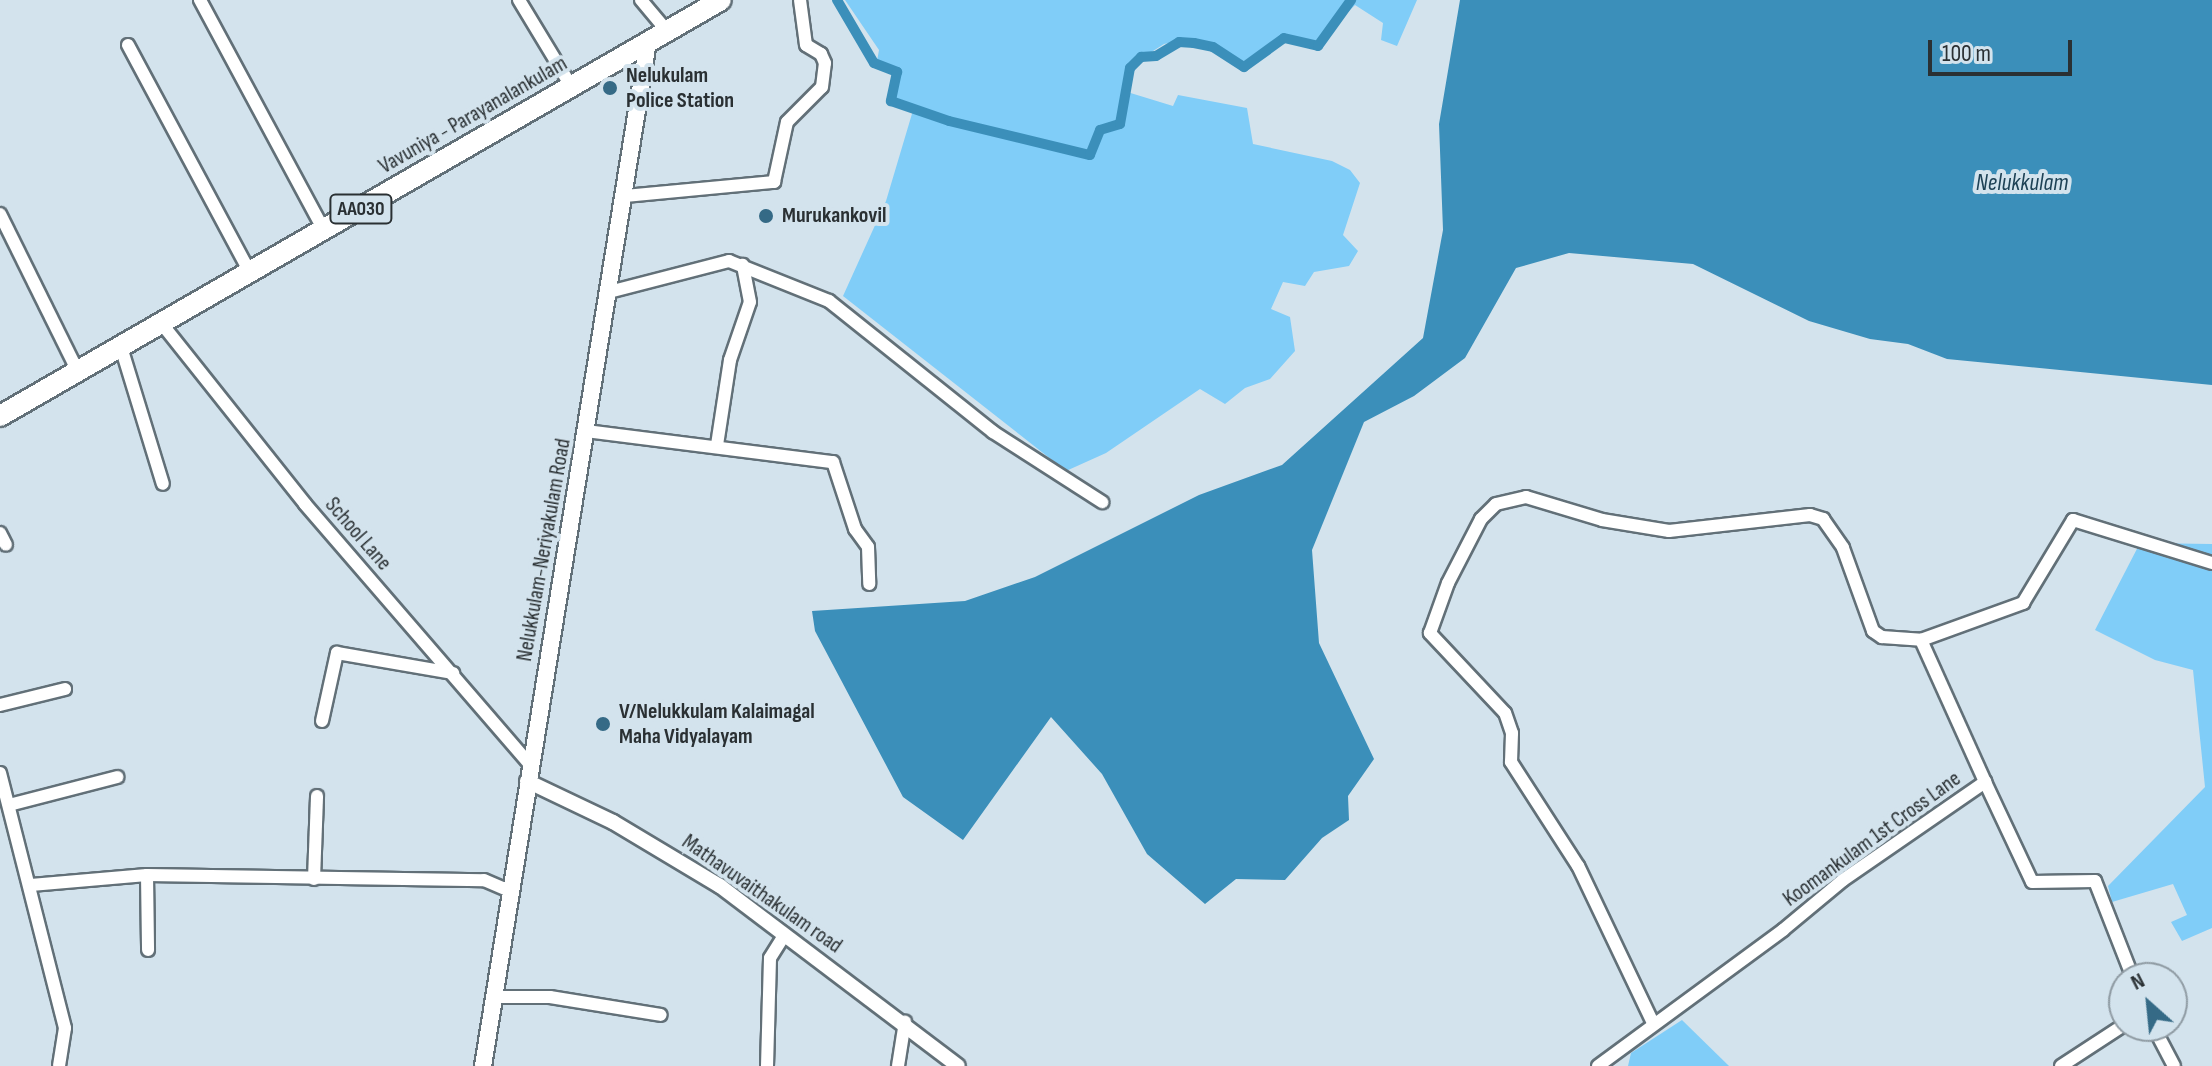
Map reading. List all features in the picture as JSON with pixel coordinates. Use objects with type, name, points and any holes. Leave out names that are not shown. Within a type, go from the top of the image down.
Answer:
[{"type":"highway","name":"Vavuniya - Parayanalankulam","points":[[0,416],[721,0]]},
{"type":"main road","name":"Nelukkulam-Neriyakulam Road","points":[[483,1066],[508,890],[648,42]]},
{"type":"street","points":[[200,0],[324,230]]},
{"type":"street","points":[[519,0],[571,86]]},
{"type":"street","points":[[641,0],[667,31]]},
{"type":"street","points":[[625,196],[774,182],[787,122],[822,87],[825,63],[821,54],[806,45],[800,0]]},
{"type":"street","points":[[128,45],[250,273]]},
{"type":"street","points":[[0,214],[78,372]]},
{"type":"street","points":[[609,292],[697,267],[729,261],[743,265],[849,314],[993,432],[1102,502]]},
{"type":"street","points":[[717,445],[730,360],[750,302],[743,265]]},
{"type":"street","name":"School Lane","points":[[162,324],[305,504],[453,673],[529,773]]},
{"type":"street","points":[[121,347],[163,484]]},
{"type":"street","points":[[586,431],[717,445],[833,462],[855,529],[868,547],[869,584]]},
{"type":"street","points":[[1653,1023],[1578,866],[1511,762],[1512,733],[1505,713],[1430,633],[1481,519],[1515,496],[1602,520],[1669,531],[1810,515],[1823,519],[1843,548],[1873,631],[1882,637],[1921,640],[2023,603],[2073,520],[2212,563]]},
{"type":"street","points":[[1921,640],[1985,782]]},
{"type":"street","points":[[322,721],[337,653],[453,673]]},
{"type":"street","points":[[0,705],[65,689]]},
{"type":"street","points":[[0,773],[65,1028],[59,1066]]},
{"type":"street","name":"Mathavuvaithakulam road","points":[[529,773],[720,886],[905,1022],[958,1066]]},
{"type":"street","points":[[9,805],[117,777]]},
{"type":"street","name":"Koomankulam 1st Cross Lane","points":[[1598,1066],[1783,930],[1877,855],[1985,782],[2032,882],[2095,881],[2127,962]]},
{"type":"street","points":[[314,879],[317,796]]},
{"type":"street","points":[[31,885],[147,875],[484,880],[508,890]]},
{"type":"street","points":[[147,875],[148,950]]},
{"type":"street","points":[[767,1066],[770,958],[784,936]]},
{"type":"street","points":[[494,997],[550,997],[661,1015]]},
{"type":"street","points":[[898,1066],[905,1022]]},
{"type":"street","points":[[2061,1066],[2108,1035]]},
{"type":"street","points":[[2161,1042],[2174,1066]]},
{"type":"shaded area","points":[[845,0],[1417,0],[1397,46],[1381,40],[1383,23],[1355,5],[1317,43],[1281,36],[1243,62],[1219,47],[1182,40],[1164,44],[1128,67],[1124,91],[1173,106],[1178,95],[1247,108],[1253,144],[1332,161],[1350,170],[1360,183],[1343,235],[1358,251],[1349,266],[1314,272],[1305,286],[1283,282],[1271,309],[1290,317],[1295,351],[1270,379],[1245,388],[1225,404],[1200,389],[1106,453],[1066,471],[843,296],[886,201],[914,107],[895,99],[900,70],[877,61],[879,50]]},
{"type":"shaded area","points":[[2140,543],[2212,544],[2212,928],[2182,941],[2171,922],[2187,915],[2173,884],[2112,902],[2108,886],[2205,787],[2193,670],[2155,660],[2095,630]]},
{"type":"shaded area","points":[[1682,1020],[1729,1066],[1628,1066],[1631,1053]]},
{"type":"water","name":"Nelukkulam","points":[[1460,0],[2212,0],[2212,385],[1947,359],[1908,344],[1870,339],[1809,321],[1693,264],[1569,253],[1516,268],[1465,358],[1414,396],[1364,422],[1312,550],[1319,643],[1374,759],[1348,796],[1349,820],[1322,838],[1285,880],[1236,879],[1205,904],[1147,854],[1102,774],[1051,717],[963,840],[903,797],[815,631],[812,611],[965,601],[1035,577],[1199,495],[1282,465],[1423,338],[1443,230],[1439,124]]},
{"type":"waterway","points":[[837,0],[874,63],[897,72],[891,101],[949,121],[1090,155],[1100,130],[1120,124],[1130,68],[1141,57],[1156,56],[1179,42],[1194,43],[1213,47],[1244,67],[1284,38],[1318,46],[1351,0]]},
{"type":"place","name":"Nelukulam Police Station","points":[[610,88]]},
{"type":"place","name":"Murukankovil","points":[[766,216]]},
{"type":"place","name":"V/Nelukkulam Kalaimagal Maha Vidyalayam","points":[[603,724]]}]
